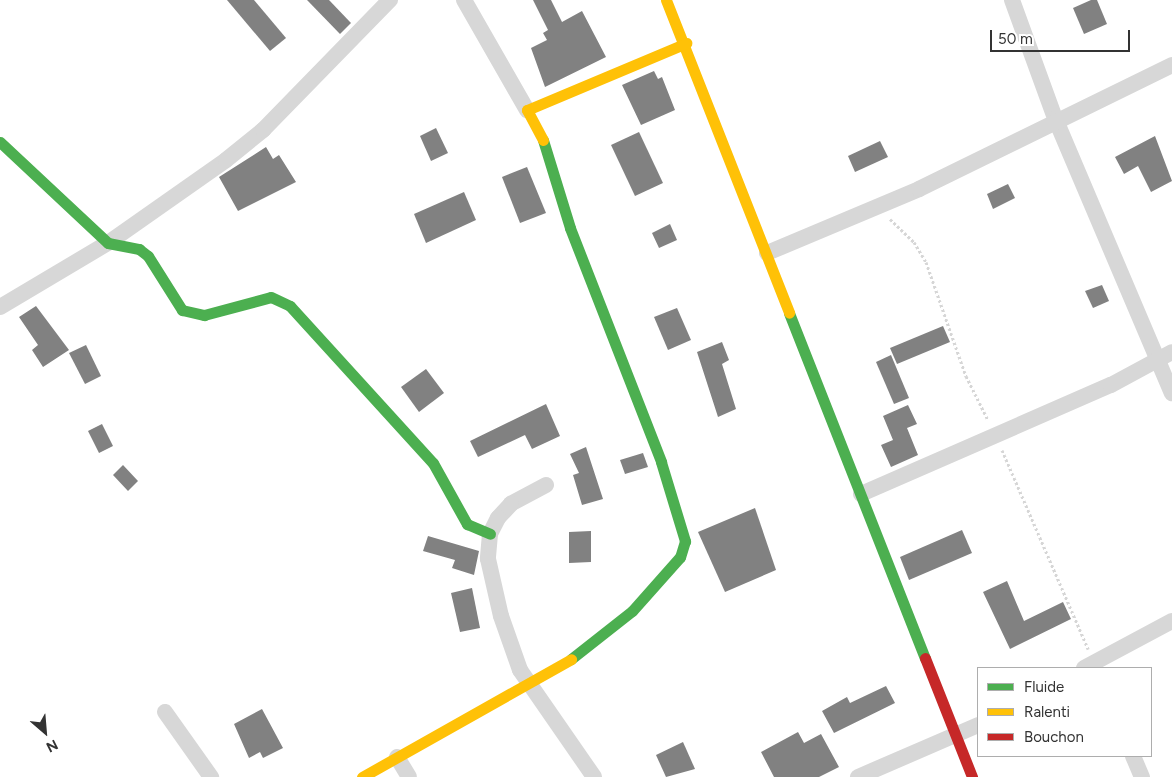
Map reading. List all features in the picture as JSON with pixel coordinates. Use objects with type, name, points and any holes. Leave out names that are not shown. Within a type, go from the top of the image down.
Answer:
[{"type":"street","points":[[0,307],[108,243],[263,130],[390,0]]},
{"type":"street","points":[[362,777],[572,658],[632,611],[663,580],[685,541],[661,462],[570,228],[545,143],[464,0]]},
{"type":"street","points":[[666,0],[686,44],[861,494],[958,736],[972,777]]},
{"type":"street","points":[[1012,0],[1055,118],[1166,356],[1172,393]]},
{"type":"street","points":[[527,110],[686,44]]},
{"type":"street","points":[[767,253],[918,189],[1055,118],[1172,65]]},
{"type":"street","points":[[0,142],[108,243],[139,249],[182,310],[192,314],[217,312],[256,299],[281,299],[433,462],[467,524],[490,534]]},
{"type":"street","points":[[861,494],[1111,385],[1166,356]]},
{"type":"street","points":[[546,485],[511,504],[490,534],[488,559],[501,616],[529,684],[594,777]]},
{"type":"street","points":[[1092,666],[1172,621]]},
{"type":"street","points":[[165,712],[211,777]]},
{"type":"street","points":[[858,777],[958,736],[977,726]]},
{"type":"street","points":[[397,757],[409,777]]},
{"type":"street","points":[[1133,757],[1142,777]]},
{"type":"building","points":[[227,0],[254,0],[286,38],[270,51]]},
{"type":"building","points":[[307,0],[329,0],[351,23],[340,34]]},
{"type":"building","points":[[533,0],[551,0],[562,22],[582,11],[606,57],[545,87],[531,48],[547,40],[543,33],[548,30]]},
{"type":"building","points":[[1091,0],[1097,0],[1107,24],[1084,34],[1073,8]]},
{"type":"building","points":[[654,71],[658,79],[662,77],[675,110],[641,125],[622,85]]},
{"type":"building","points":[[436,128],[448,153],[431,161],[420,136]]},
{"type":"building","points":[[639,132],[663,183],[635,196],[611,145]]},
{"type":"building","points":[[1155,136],[1172,181],[1151,192],[1138,166],[1124,174],[1115,157]]},
{"type":"building","points":[[880,141],[888,157],[855,172],[848,156]]},
{"type":"building","points":[[266,147],[273,159],[279,155],[296,182],[238,211],[219,177]]},
{"type":"building","points":[[527,167],[546,213],[520,223],[502,177]]},
{"type":"building","points":[[1008,184],[1015,198],[993,209],[987,194]]},
{"type":"building","points":[[464,192],[476,220],[426,243],[414,214]]},
{"type":"building","points":[[670,224],[677,240],[659,248],[652,233]]},
{"type":"building","points":[[1102,285],[1109,301],[1093,308],[1085,291]]},
{"type":"building","points":[[36,306],[69,350],[43,367],[32,350],[38,345],[19,317]]},
{"type":"building","points":[[677,308],[691,340],[668,350],[654,317]]},
{"type":"building","points":[[943,326],[950,342],[897,364],[890,348]]},
{"type":"building","points":[[722,342],[729,360],[722,364],[736,409],[718,417],[697,352]]},
{"type":"building","points":[[86,345],[101,376],[85,384],[69,353]]},
{"type":"building","points":[[891,355],[909,398],[894,404],[876,362]]},
{"type":"building","points":[[426,369],[444,393],[419,412],[401,387]]},
{"type":"building","points":[[546,404],[560,436],[532,449],[525,435],[478,457],[470,441]]},
{"type":"building","points":[[908,405],[917,424],[907,428],[918,455],[891,467],[881,445],[893,440],[883,416]]},
{"type":"building","points":[[102,424],[113,446],[99,453],[88,431]]},
{"type":"building","points":[[586,447],[603,499],[582,505],[573,475],[579,473],[570,454]]},
{"type":"building","points":[[643,453],[648,467],[625,474],[620,460]]},
{"type":"building","points":[[123,465],[138,481],[128,491],[113,475]]},
{"type":"building","points":[[755,508],[776,570],[725,592],[698,532]]},
{"type":"building","points":[[962,530],[972,553],[909,580],[900,557]]},
{"type":"building","points":[[591,531],[591,562],[569,563],[569,532]]},
{"type":"building","points":[[428,536],[479,551],[474,575],[452,568],[455,560],[423,551]]},
{"type":"building","points":[[1007,581],[1024,621],[1063,602],[1071,619],[1010,649],[983,592]]},
{"type":"building","points":[[472,588],[480,628],[460,632],[451,593]]},
{"type":"building","points":[[886,686],[895,703],[834,733],[822,711],[847,697],[850,703]]},
{"type":"building","points":[[262,709],[283,748],[263,758],[260,752],[249,758],[234,724]]},
{"type":"building","points":[[798,732],[804,743],[821,734],[839,767],[819,777],[774,777],[761,752]]},
{"type":"building","points":[[683,742],[695,769],[666,777],[656,755]]},
{"type":"traffic: fast","points":[[543,140],[570,228],[661,462],[685,541],[680,557],[632,611],[571,659]]},
{"type":"traffic: fast","points":[[0,142],[108,243],[139,249],[148,256],[182,310],[204,315],[271,297],[290,306],[433,463],[467,524],[490,534]]},
{"type":"traffic: fast","points":[[789,313],[925,658]]},
{"type":"traffic: slow","points":[[666,0],[789,313]]},
{"type":"traffic: slow","points":[[543,140],[527,110],[686,43]]},
{"type":"traffic: slow","points":[[362,777],[571,659]]},
{"type":"traffic: jam","points":[[925,658],[972,777]]}]
